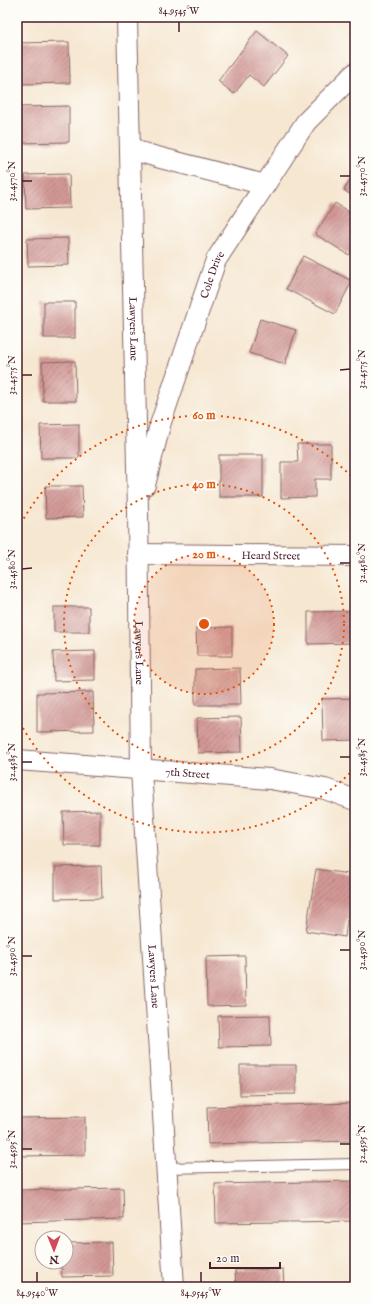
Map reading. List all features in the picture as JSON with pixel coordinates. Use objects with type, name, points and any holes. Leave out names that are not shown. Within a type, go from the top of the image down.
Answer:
[{"type":"street","name":"Lawyers Lane","points":[[127,17],[138,511],[141,770],[174,1287]]},
{"type":"street","name":"Cole Drive","points":[[138,511],[160,425],[216,260],[306,122],[355,73]]},
{"type":"street","points":[[130,149],[157,158],[264,185]]},
{"type":"street","name":"Heard Street","points":[[138,554],[355,556]]},
{"type":"street","name":"7th Street","points":[[17,760],[270,779],[325,789],[355,800]]},
{"type":"lane","points":[[167,1168],[355,1164]]},
{"type":"building","points":[[257,31],[288,56],[264,87],[249,75],[234,94],[218,81]]},
{"type":"building","points":[[69,42],[70,83],[17,84],[17,43]]},
{"type":"building","points":[[69,106],[69,142],[18,143],[18,107]]},
{"type":"building","points":[[355,173],[355,198],[344,190]]},
{"type":"building","points":[[69,174],[70,208],[26,209],[25,175]]},
{"type":"building","points":[[335,203],[355,216],[355,245],[349,255],[315,234]]},
{"type":"building","points":[[68,238],[69,265],[28,266],[27,239]]},
{"type":"building","points":[[303,256],[352,281],[335,314],[286,289]]},
{"type":"building","points":[[44,302],[75,302],[75,338],[44,338]]},
{"type":"building","points":[[260,319],[296,330],[285,364],[249,353]]},
{"type":"building","points":[[75,361],[76,401],[43,401],[42,362]]},
{"type":"building","points":[[79,424],[79,458],[41,458],[40,425]]},
{"type":"building","points":[[297,444],[331,444],[331,479],[315,479],[315,497],[281,498],[281,462],[298,462]]},
{"type":"building","points":[[219,455],[263,455],[263,497],[219,497]]},
{"type":"building","points":[[45,486],[82,486],[83,517],[46,518]]},
{"type":"building","points":[[54,607],[89,607],[89,632],[54,632]]},
{"type":"building","points":[[355,611],[355,643],[308,644],[308,612]]},
{"type":"building","points":[[232,627],[232,656],[197,656],[196,628]]},
{"type":"building","points":[[95,651],[95,680],[54,681],[53,652]]},
{"type":"building","points":[[240,668],[241,705],[195,705],[195,669]]},
{"type":"building","points":[[93,692],[94,731],[37,732],[37,693]]},
{"type":"building","points":[[355,698],[355,740],[323,741],[322,699]]},
{"type":"building","points":[[241,717],[242,752],[198,753],[197,718]]},
{"type":"building","points":[[100,811],[100,845],[64,845],[63,812]]},
{"type":"building","points":[[101,866],[102,898],[55,899],[55,867]]},
{"type":"building","points":[[316,869],[355,875],[355,921],[347,920],[345,937],[306,931]]},
{"type":"building","points":[[245,956],[246,1005],[207,1006],[206,957]]},
{"type":"building","points":[[270,1015],[271,1046],[219,1047],[218,1016]]},
{"type":"building","points":[[240,1065],[296,1065],[296,1094],[240,1095]]},
{"type":"building","points":[[355,1103],[355,1141],[208,1144],[207,1107]]},
{"type":"building","points":[[85,1117],[85,1155],[20,1156],[19,1118]]},
{"type":"building","points":[[355,1181],[355,1221],[216,1223],[215,1184]]},
{"type":"building","points":[[123,1188],[124,1219],[17,1222],[17,1190]]},
{"type":"building","points":[[352,1237],[355,1237],[355,1282],[352,1282]]},
{"type":"building","points":[[112,1242],[113,1276],[62,1277],[62,1270],[74,1270],[74,1243]]},
{"type":"building","points":[[283,1269],[284,1287],[236,1287],[235,1270]]}]
